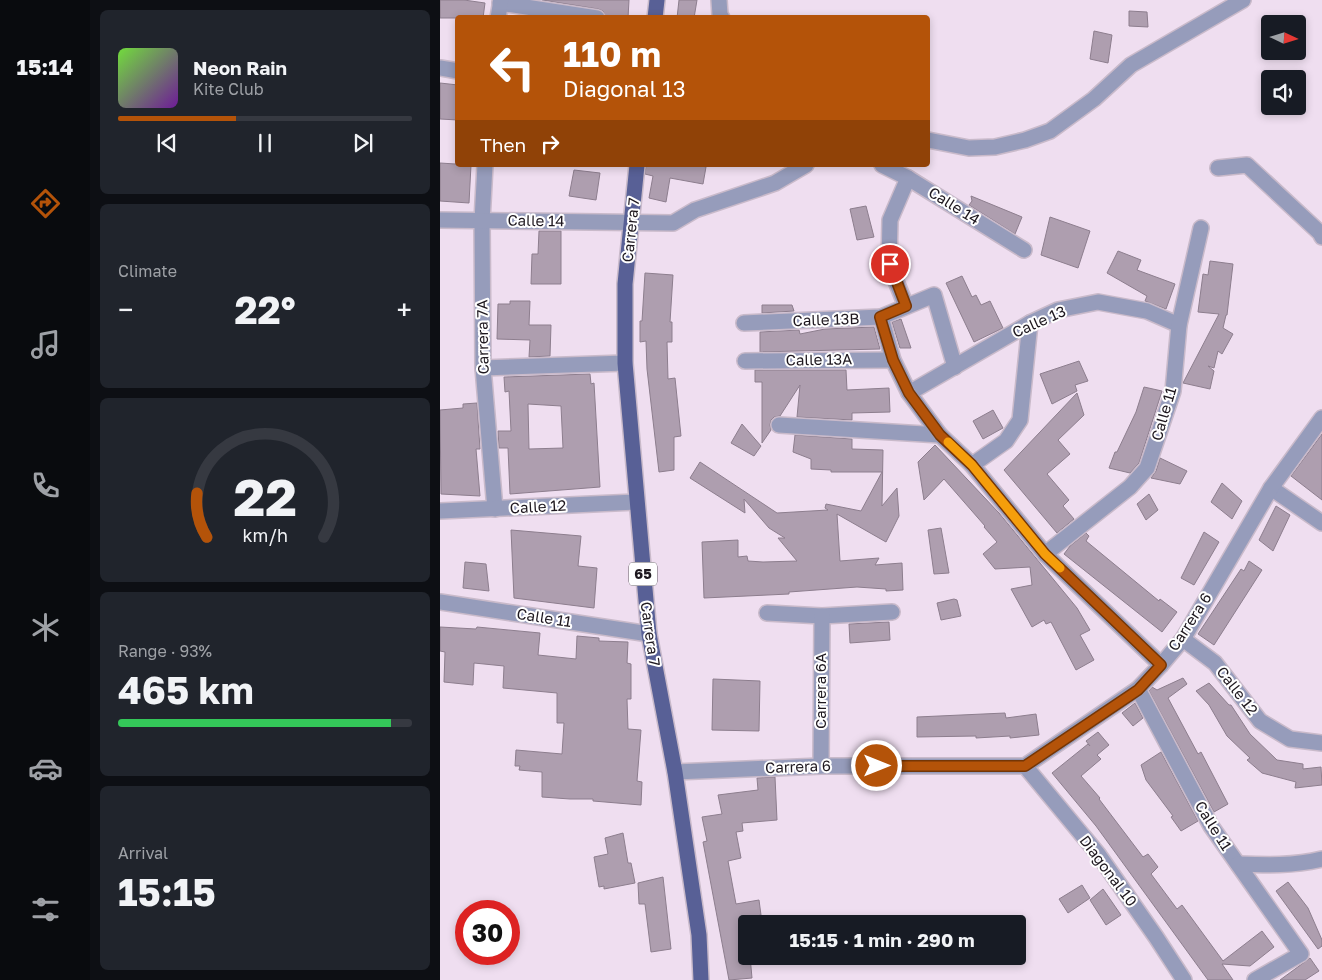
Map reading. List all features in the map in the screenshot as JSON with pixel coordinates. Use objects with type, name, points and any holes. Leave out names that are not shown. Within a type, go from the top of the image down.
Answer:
[{"type":"main road","points":[[655,15],[657,0]]},
{"type":"main road","name":"Carrera 7","points":[[637,167],[625,284],[625,363],[649,634],[675,772],[699,935],[701,980]]},
{"type":"street","points":[[719,0],[720,15]]},
{"type":"street","points":[[930,140],[969,148],[995,146],[1025,140],[1050,131],[1094,99],[1131,65],[1242,0]]},
{"type":"street","points":[[500,7],[570,15]]},
{"type":"street","points":[[440,68],[455,70]]},
{"type":"street","points":[[1218,168],[1247,166],[1320,233],[1322,237]]},
{"type":"street","name":"Carrera 7A","points":[[485,167],[482,221],[483,368],[495,509]]},
{"type":"street","name":"Calle 14","points":[[440,220],[673,223],[696,210],[775,183],[801,167]]},
{"type":"street","name":"Calle 14","points":[[886,167],[908,178],[1024,250]]},
{"type":"street","points":[[906,306],[890,264],[890,220],[908,178]]},
{"type":"street","name":"Calle 11","points":[[1045,554],[1130,487],[1148,468],[1173,391],[1179,324],[1201,228]]},
{"type":"street","name":"Calle 13B","points":[[744,323],[880,317],[934,294],[955,366]]},
{"type":"street","name":"Calle 13","points":[[909,393],[1030,323],[1058,310],[1098,302],[1147,311],[1179,324]]},
{"type":"street","points":[[880,317],[893,360],[909,393],[940,435],[972,465],[1045,554],[1161,665]]},
{"type":"street","points":[[972,465],[1006,441],[1020,420],[1030,323]]},
{"type":"street","name":"Calle 13A","points":[[745,361],[893,360]]},
{"type":"street","points":[[483,368],[625,363]]},
{"type":"street","name":"Carrera 6","points":[[675,772],[821,766],[1025,766],[1138,690],[1161,665],[1183,639],[1271,488],[1322,418]]},
{"type":"street","points":[[779,425],[940,435]]},
{"type":"street","points":[[1271,488],[1322,523]]},
{"type":"street","name":"Calle 12","points":[[440,511],[636,502]]},
{"type":"street","name":"Calle 11","points":[[440,602],[649,634]]},
{"type":"street","points":[[768,614],[822,616],[892,612]]},
{"type":"street","name":"Carrera 6A","points":[[821,766],[822,616]]},
{"type":"street","name":"Calle 12","points":[[1183,639],[1215,663],[1260,721],[1290,739],[1322,743]]},
{"type":"street","name":"Calle 11","points":[[1138,690],[1211,826],[1301,954],[1255,980]]},
{"type":"street","name":"Diagonal 10","points":[[1025,766],[1098,854],[1156,936],[1184,980]]},
{"type":"street","points":[[1238,864],[1302,864],[1322,860]]},
{"type":"building","points":[[440,0],[464,0],[485,3],[483,15],[455,15],[455,18],[440,18]]},
{"type":"building","points":[[542,0],[629,0],[628,15],[605,15],[603,11]]},
{"type":"building","points":[[679,0],[697,0],[694,15],[677,15]]},
{"type":"building","points":[[1129,11],[1147,12],[1148,27],[1129,26]]},
{"type":"building","points":[[1094,31],[1112,35],[1108,63],[1090,59]]},
{"type":"building","points":[[440,83],[455,85],[455,120],[440,119]]},
{"type":"building","points":[[440,163],[455,164],[455,167],[471,167],[469,203],[440,201]]},
{"type":"building","points":[[646,167],[706,167],[703,184],[670,178],[666,202],[649,198],[653,176],[645,174]]},
{"type":"building","points":[[574,170],[600,173],[596,200],[569,196]]},
{"type":"building","points":[[971,196],[1022,217],[1015,234],[969,205],[972,201]]},
{"type":"building","points":[[866,206],[874,237],[857,240],[850,209]]},
{"type":"building","points":[[1050,217],[1090,231],[1078,268],[1041,255]]},
{"type":"building","points":[[539,231],[561,231],[561,284],[531,284],[532,254],[538,254]]},
{"type":"building","points":[[1118,251],[1141,260],[1137,270],[1175,284],[1166,309],[1145,301],[1147,296],[1107,273]]},
{"type":"building","points":[[1210,261],[1233,264],[1227,315],[1223,328],[1233,334],[1222,354],[1218,351],[1214,368],[1208,366],[1214,371],[1210,389],[1183,383],[1219,314],[1198,312],[1203,274],[1208,275]]},
{"type":"building","points":[[645,273],[673,275],[670,322],[672,322],[672,342],[667,342],[668,379],[675,378],[681,436],[674,437],[674,470],[659,472],[647,369],[646,341],[640,342],[640,321],[642,321]]},
{"type":"building","points":[[962,276],[972,297],[976,295],[981,305],[990,301],[1003,328],[974,342],[946,283]]},
{"type":"building","points":[[510,301],[530,301],[529,325],[551,325],[550,356],[529,357],[530,340],[497,339],[498,304],[510,304]]},
{"type":"building","points":[[762,305],[792,305],[794,311],[762,313]]},
{"type":"building","points":[[901,319],[911,348],[900,348],[892,322]]},
{"type":"building","points":[[874,327],[880,349],[760,352],[760,332],[799,330],[800,334],[825,329]]},
{"type":"building","points":[[1079,361],[1088,381],[1075,385],[1077,391],[1052,404],[1040,374]]},
{"type":"building","points":[[755,370],[846,370],[847,390],[889,388],[890,412],[852,413],[852,420],[797,417],[800,385],[780,416],[774,417],[771,420],[771,430],[762,443],[762,382],[755,382]]},
{"type":"building","points":[[590,374],[591,384],[594,383],[600,487],[510,494],[508,448],[499,448],[498,431],[511,431],[509,391],[505,392],[504,377]],"holes":[[[528,404],[561,406],[563,448],[529,449]]]},
{"type":"building","points":[[1144,387],[1162,391],[1139,463],[1130,473],[1109,468],[1115,452],[1117,452],[1136,412]]},
{"type":"building","points":[[1077,393],[1084,415],[1058,440],[1070,454],[1047,474],[1069,500],[1063,506],[1074,519],[1057,533],[1004,470]]},
{"type":"building","points":[[477,403],[480,449],[476,449],[480,496],[441,494],[440,410],[463,408],[463,404]]},
{"type":"building","points":[[993,410],[1003,428],[983,439],[973,421]]},
{"type":"building","points":[[742,424],[761,446],[754,456],[731,443]]},
{"type":"building","points":[[1322,434],[1322,500],[1291,476]]},
{"type":"building","points":[[795,435],[852,439],[852,449],[883,450],[882,506],[897,488],[899,516],[886,542],[837,514],[840,561],[879,558],[875,565],[902,563],[903,590],[886,591],[886,589],[857,587],[789,592],[789,594],[704,598],[702,542],[738,540],[738,557],[747,556],[748,561],[797,561],[778,538],[785,538],[769,528],[744,499],[745,513],[690,478],[700,462],[777,513],[828,510],[825,508],[826,504],[861,511],[882,472],[831,472],[831,470],[811,469],[811,459],[793,452]]},
{"type":"building","points":[[935,445],[999,513],[1077,608],[1090,630],[1080,635],[1094,660],[1076,670],[1051,622],[1046,624],[1044,620],[1032,627],[1011,589],[1032,585],[1030,567],[995,569],[983,554],[997,542],[944,479],[924,500],[918,462]]},
{"type":"building","points":[[1160,458],[1187,471],[1180,484],[1151,478],[1156,471]]},
{"type":"building","points":[[1222,483],[1242,501],[1232,519],[1211,502]]},
{"type":"building","points":[[1149,494],[1158,510],[1146,520],[1137,504]]},
{"type":"building","points":[[1276,506],[1290,515],[1273,551],[1259,540]]},
{"type":"building","points":[[941,528],[949,573],[934,574],[928,530]]},
{"type":"building","points":[[511,530],[581,536],[578,566],[597,568],[594,608],[514,598]]},
{"type":"building","points":[[1204,532],[1219,542],[1194,585],[1181,578]]},
{"type":"building","points":[[1086,533],[1089,536],[1086,541],[1159,601],[1160,599],[1177,612],[1162,632],[1064,554],[1070,546]]},
{"type":"building","points":[[1249,561],[1262,570],[1214,645],[1198,634],[1241,569],[1244,571]]},
{"type":"building","points":[[465,562],[486,564],[489,591],[463,588]]},
{"type":"building","points":[[957,600],[961,616],[941,620],[937,603]]},
{"type":"building","points":[[889,622],[890,640],[850,643],[849,624]]},
{"type":"building","points":[[440,627],[476,629],[477,627],[540,633],[538,655],[576,659],[577,636],[599,638],[599,641],[628,642],[627,663],[631,664],[631,699],[627,699],[628,729],[641,730],[637,781],[642,782],[641,805],[593,801],[593,799],[542,797],[542,772],[519,770],[520,766],[515,766],[516,750],[562,754],[564,723],[557,723],[557,693],[503,688],[504,666],[474,663],[473,685],[444,682],[445,652],[440,651]]},
{"type":"building","points":[[1183,678],[1187,684],[1168,698],[1198,754],[1201,752],[1228,804],[1214,812],[1149,691],[1152,687],[1157,690]]},
{"type":"building","points":[[713,679],[760,681],[759,731],[712,730]]},
{"type":"building","points":[[1209,683],[1231,705],[1250,734],[1277,760],[1303,764],[1303,769],[1321,767],[1322,785],[1295,788],[1296,782],[1262,773],[1247,760],[1250,758],[1227,736],[1209,705],[1196,691]]},
{"type":"building","points":[[1135,703],[1143,718],[1133,726],[1122,713]]},
{"type":"building","points":[[1005,713],[1006,718],[1036,714],[1039,735],[1010,738],[1010,736],[976,738],[976,736],[917,737],[917,717]]},
{"type":"building","points":[[1098,732],[1109,745],[1097,755],[1101,759],[1081,776],[1100,798],[1143,857],[1148,854],[1158,867],[1151,874],[1177,909],[1182,905],[1223,961],[1262,931],[1274,947],[1250,966],[1222,964],[1233,980],[1208,980],[1096,826],[1052,773],[1088,744],[1090,746],[1086,741]]},
{"type":"building","points":[[1161,752],[1198,821],[1181,831],[1171,817],[1173,816],[1146,780],[1141,765]]},
{"type":"building","points":[[775,777],[777,820],[742,823],[743,831],[736,832],[741,858],[728,861],[736,904],[759,900],[761,915],[738,915],[738,965],[751,965],[752,978],[729,980],[703,842],[707,841],[702,817],[722,814],[718,795],[758,790],[757,778]]},
{"type":"building","points":[[623,833],[628,863],[631,863],[635,883],[604,889],[604,886],[599,887],[594,857],[608,854],[605,838]]},
{"type":"building","points":[[663,877],[671,949],[651,952],[645,904],[639,904],[638,883]]},
{"type":"building","points":[[1288,882],[1308,908],[1322,940],[1322,946],[1318,949],[1276,891]]},
{"type":"building","points":[[1082,885],[1090,898],[1068,913],[1059,899]]},
{"type":"building","points":[[1103,889],[1121,915],[1106,925],[1090,900]]},
{"type":"building","points":[[1310,958],[1319,971],[1305,980],[1280,980]]},
{"type":"slow traffic","points":[[948,442],[972,465],[1045,554],[1060,568]]},
{"type":"route","points":[[877,766],[1025,766],[1138,690],[1161,665],[1045,554],[972,465],[940,435],[909,393],[893,360],[880,317],[906,306],[890,264]]}]
